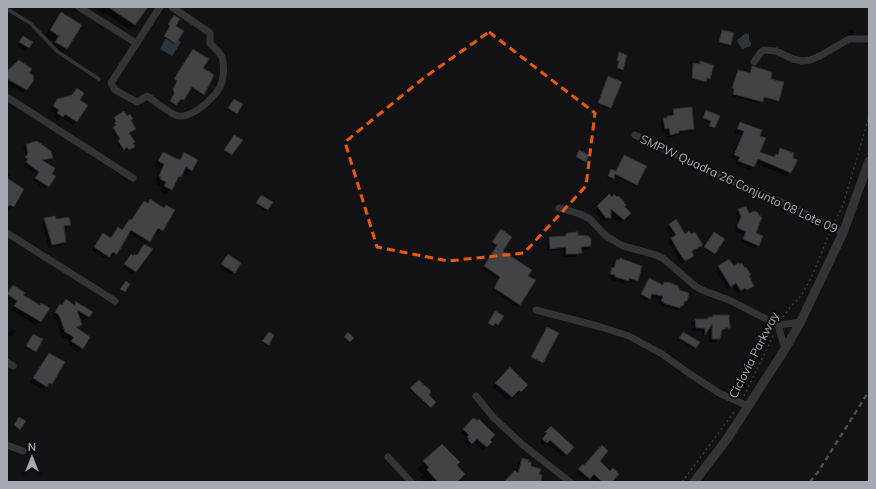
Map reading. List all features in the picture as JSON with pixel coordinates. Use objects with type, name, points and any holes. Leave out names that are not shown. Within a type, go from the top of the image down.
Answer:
[{"type":"street","points":[[79,7],[136,43]]},
{"type":"street","points":[[160,7],[111,83],[115,90],[137,102],[147,96],[177,116],[186,116],[202,108],[218,90],[222,83],[224,74],[222,58],[210,43],[210,33],[172,7]]},
{"type":"street","points":[[754,62],[764,50],[769,49],[776,51],[793,59],[802,61],[820,56],[849,38],[869,39]]},
{"type":"street","points":[[7,97],[133,178]]},
{"type":"street","name":"SMPW Quadra 26 Conjunto 08 Lote 09","points":[[635,135],[713,172],[799,210],[843,233]]},
{"type":"street","points":[[694,482],[727,439],[744,404],[785,349],[802,321],[843,233],[869,162]]},
{"type":"street","points":[[559,208],[580,214],[590,219],[606,236],[623,246],[656,255],[664,259],[695,286],[702,290],[743,306],[778,325],[802,321]]},
{"type":"street","points":[[7,233],[114,301]]},
{"type":"street","points":[[536,310],[629,336],[662,354],[719,393],[744,404]]},
{"type":"street","points":[[778,325],[785,349]]},
{"type":"street","points":[[476,396],[493,417],[523,445],[570,482]]},
{"type":"street","points":[[7,445],[23,451]]},
{"type":"street","points":[[388,457],[411,482]]},
{"type":"lane","points":[[7,8],[30,23],[58,52],[99,78]]},
{"type":"path","name":"Ciclovia Parkway","points":[[682,482],[744,404],[778,325],[790,306],[802,296],[843,205],[869,117]]},
{"type":"highlighted area","points":[[489,32],[595,113],[586,186],[524,253],[448,261],[377,247],[345,142],[425,77]]},
{"type":"shaded area","points":[[746,33],[749,35],[751,46],[742,49],[737,40]]},
{"type":"shaded area","points":[[168,34],[181,42],[172,56],[160,49]]},
{"type":"building","points":[[108,7],[148,7],[135,25]]},
{"type":"building","points":[[61,12],[82,25],[67,49],[55,42],[59,36],[50,30]]},
{"type":"building","points":[[174,15],[180,19],[176,26],[184,31],[176,44],[164,36],[170,26],[168,24]]},
{"type":"building","points":[[722,30],[734,33],[731,45],[719,42]]},
{"type":"building","points":[[23,36],[33,42],[29,48],[19,42]]},
{"type":"building","points":[[193,49],[209,59],[203,68],[214,75],[204,95],[192,87],[184,100],[181,99],[176,105],[170,101],[174,94],[173,89],[177,81],[174,79]]},
{"type":"building","points":[[619,52],[627,55],[623,70],[617,68]]},
{"type":"building","points":[[19,60],[32,69],[29,73],[33,75],[34,80],[27,90],[7,79],[7,71]]},
{"type":"building","points":[[700,61],[714,65],[710,79],[707,78],[706,82],[692,78],[693,63],[700,64]]},
{"type":"building","points":[[752,66],[772,72],[771,79],[784,82],[779,101],[764,97],[763,102],[733,94],[734,89],[732,88],[738,70],[750,73]]},
{"type":"building","points":[[608,76],[622,82],[611,108],[598,103]]},
{"type":"building","points":[[77,88],[84,93],[80,100],[88,105],[77,122],[65,114],[63,117],[57,113],[59,110],[53,106],[57,99],[72,95]]},
{"type":"building","points":[[234,99],[243,104],[237,114],[228,108]]},
{"type":"building","points":[[692,107],[694,129],[679,131],[679,133],[670,135],[669,128],[665,129],[663,118],[674,115],[673,109]]},
{"type":"building","points":[[706,110],[720,116],[715,128],[709,126],[711,121],[703,118]]},
{"type":"building","points":[[124,111],[127,116],[130,114],[133,119],[131,120],[136,129],[129,133],[135,142],[133,143],[135,147],[129,150],[127,147],[124,150],[118,141],[120,139],[113,127],[116,125],[114,123],[116,122],[114,117]]},
{"type":"building","points":[[740,122],[762,130],[760,136],[766,138],[760,152],[774,157],[776,154],[778,155],[780,148],[794,153],[793,158],[798,160],[791,173],[758,159],[754,167],[738,161],[740,157],[734,155],[744,131],[737,129]]},
{"type":"building","points":[[234,135],[243,140],[232,155],[224,150]]},
{"type":"building","points":[[37,141],[51,151],[53,158],[42,160],[55,168],[52,174],[56,176],[49,187],[35,178],[39,172],[26,162],[28,159],[25,157],[28,153],[26,144]]},
{"type":"building","points":[[579,150],[589,155],[586,162],[576,157]]},
{"type":"building","points":[[163,152],[180,160],[184,152],[198,160],[192,171],[186,167],[181,177],[179,176],[172,190],[164,186],[166,182],[160,179],[161,177],[159,176],[164,164],[158,161]]},
{"type":"building","points":[[624,155],[647,166],[637,185],[615,174],[614,179],[608,176],[611,169],[616,171]]},
{"type":"building","points":[[7,178],[24,189],[14,207],[10,205],[7,207]]},
{"type":"building","points":[[609,194],[612,197],[614,194],[617,197],[618,196],[625,202],[625,207],[631,213],[624,220],[611,209],[611,218],[606,218],[597,206]]},
{"type":"building","points":[[261,195],[273,202],[268,210],[256,203]]},
{"type":"building","points":[[150,199],[164,208],[166,205],[175,210],[163,231],[158,228],[150,242],[131,230],[117,254],[113,252],[109,257],[94,247],[103,233],[111,238],[118,227],[122,230],[129,220],[132,219],[144,201],[148,203]]},
{"type":"building","points":[[746,206],[749,213],[755,211],[762,217],[756,233],[763,236],[759,246],[743,239],[746,232],[737,226],[741,217],[738,209]]},
{"type":"building","points":[[55,216],[56,219],[69,217],[71,225],[64,226],[66,242],[52,245],[44,218]]},
{"type":"building","points":[[676,219],[685,234],[689,231],[691,234],[695,232],[703,245],[692,251],[694,256],[685,261],[671,238],[676,235],[669,224]]},
{"type":"building","points":[[501,229],[512,237],[503,251],[532,270],[528,276],[536,280],[520,305],[494,288],[500,277],[484,266],[497,245],[492,242]]},
{"type":"building","points":[[578,232],[578,235],[589,236],[589,238],[591,238],[591,246],[581,247],[582,253],[566,254],[566,247],[550,249],[549,237],[565,236],[567,233]]},
{"type":"building","points":[[714,232],[725,239],[715,254],[704,247]]},
{"type":"building","points":[[144,244],[153,249],[136,272],[124,264],[131,254],[133,256],[135,254],[137,255]]},
{"type":"building","points":[[228,254],[241,263],[235,273],[221,264]]},
{"type":"building","points":[[620,258],[642,266],[638,281],[629,278],[629,281],[610,274],[617,259],[619,260]]},
{"type":"building","points":[[729,259],[734,266],[738,263],[742,263],[745,268],[746,267],[751,275],[749,276],[754,286],[747,290],[745,288],[741,291],[736,283],[731,287],[718,266]]},
{"type":"building","points":[[649,278],[663,285],[664,282],[678,286],[678,288],[680,288],[679,290],[689,293],[687,301],[685,301],[683,306],[680,308],[663,303],[664,302],[661,301],[663,296],[652,294],[650,299],[641,294]]},
{"type":"building","points":[[126,281],[130,284],[125,292],[120,289]]},
{"type":"building","points":[[13,285],[25,293],[23,295],[40,305],[41,303],[50,308],[41,322],[14,306],[17,301],[7,294]]},
{"type":"building","points":[[66,299],[75,306],[75,301],[93,312],[89,317],[77,310],[82,325],[76,327],[90,337],[83,349],[71,341],[74,337],[65,332],[59,315],[55,312],[60,304],[62,305]]},
{"type":"building","points":[[495,311],[504,316],[498,325],[495,323],[493,326],[488,323]]},
{"type":"building","points":[[713,315],[729,315],[730,328],[725,328],[722,330],[720,339],[712,339],[712,324],[705,335],[705,328],[696,328],[695,319],[708,319],[708,317],[713,317]]},
{"type":"building","points":[[547,327],[559,333],[543,363],[531,357]]},
{"type":"building","points":[[269,332],[274,335],[269,345],[262,341]]},
{"type":"building","points":[[348,332],[354,338],[350,342],[344,337]]},
{"type":"building","points":[[683,332],[700,342],[696,348],[679,338]]},
{"type":"building","points":[[33,334],[43,339],[36,352],[26,346]]},
{"type":"building","points":[[49,353],[65,362],[52,384],[49,383],[47,387],[33,378]]},
{"type":"building","points":[[510,367],[528,385],[521,392],[519,390],[512,397],[495,383]]},
{"type":"building","points":[[419,380],[431,391],[429,395],[436,402],[431,408],[410,388]]},
{"type":"building","points":[[19,417],[26,421],[20,430],[14,425]]},
{"type":"building","points":[[473,418],[479,419],[495,435],[490,440],[492,442],[487,447],[477,439],[472,444],[468,440],[469,439],[467,437],[469,435],[463,429]]},
{"type":"building","points":[[551,426],[574,447],[567,455],[550,440],[547,443],[542,439],[547,433],[545,432]]},
{"type":"building","points":[[442,444],[460,462],[457,465],[465,474],[457,482],[438,482],[427,470],[429,467],[423,461]]},
{"type":"building","points":[[602,445],[608,451],[600,461],[610,471],[613,468],[619,474],[612,482],[602,482],[594,474],[590,479],[578,469],[583,464],[584,465]]},
{"type":"building","points":[[522,458],[529,460],[528,462],[531,462],[531,466],[541,469],[539,474],[542,475],[541,482],[504,482],[515,470],[518,473]]},
{"type":"railway","points":[[810,482],[818,472],[869,391]]}]
